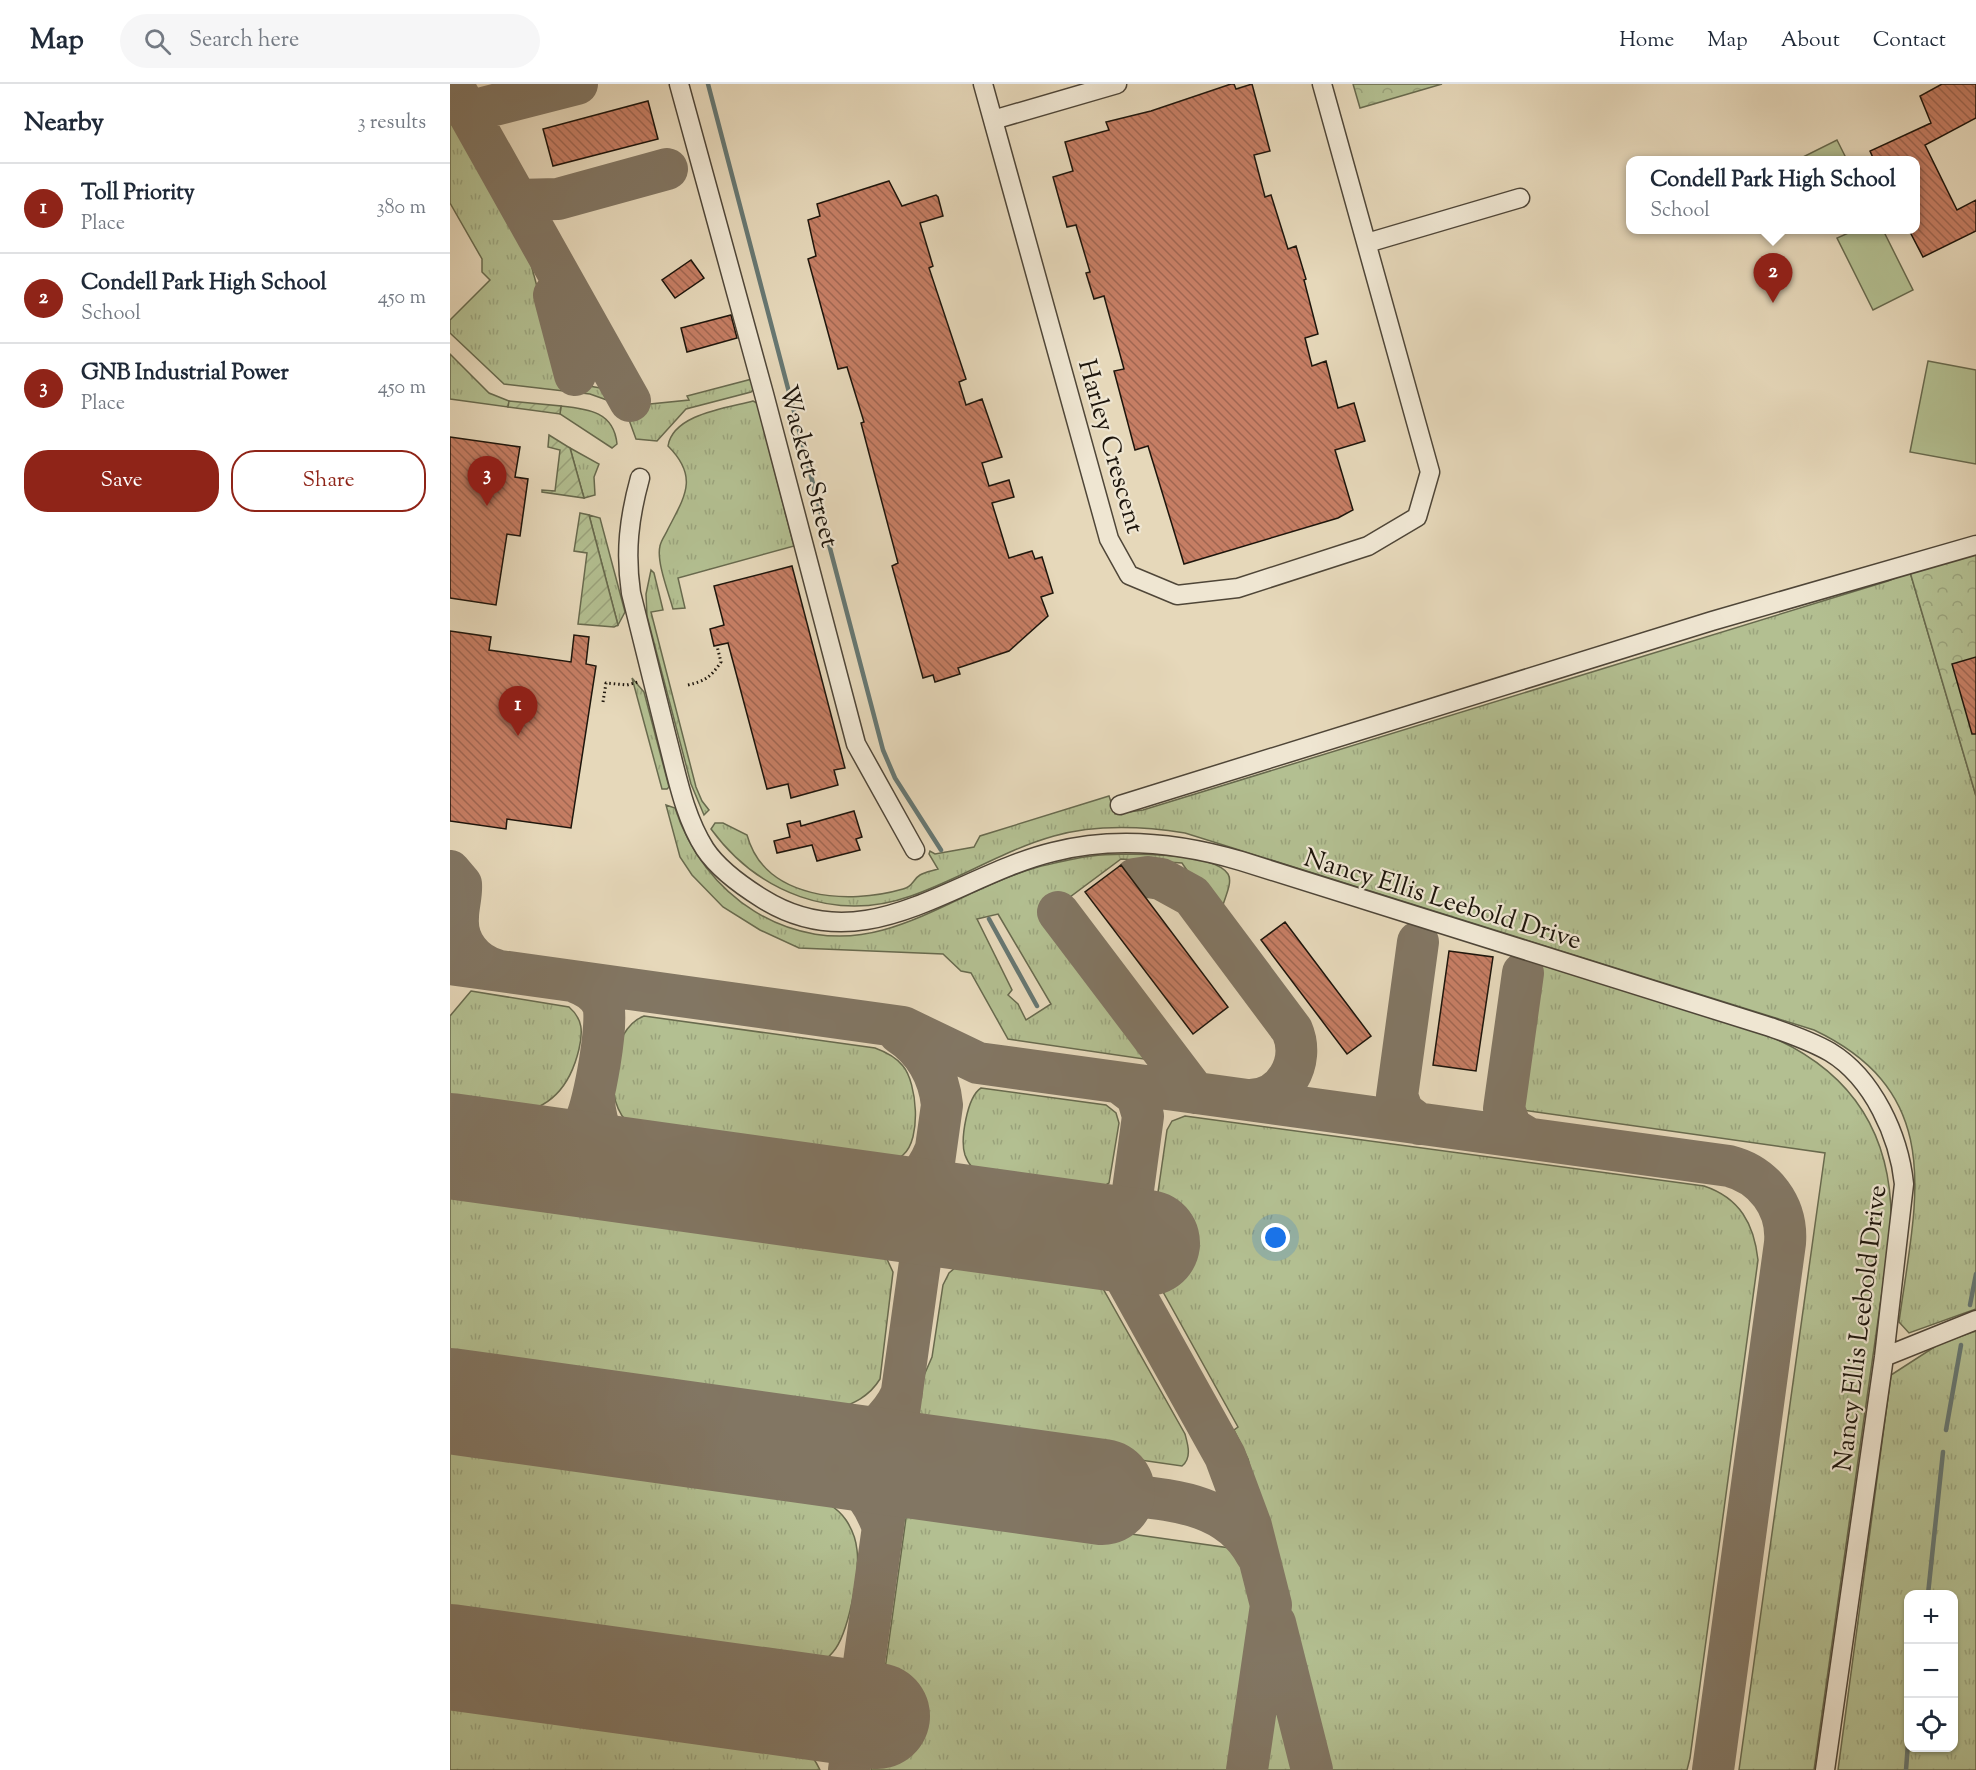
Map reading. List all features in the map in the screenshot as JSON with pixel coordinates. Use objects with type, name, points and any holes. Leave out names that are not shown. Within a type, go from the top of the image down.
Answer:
[{"type":"street","name":"Wackett Street","points":[[679,84],[759,372],[856,744],[915,850]]},
{"type":"street","name":"Harley Crescent","points":[[983,84],[1109,539],[1129,575],[1177,595],[1238,588],[1368,546],[1417,518],[1430,472],[1323,84]]},
{"type":"street","points":[[993,120],[1117,84]]},
{"type":"street","points":[[1367,243],[1520,198]]},
{"type":"street","name":"Nancy Ellis Leebold Drive","points":[[640,478],[630,516],[627,565],[643,641],[688,814],[705,849],[743,886],[774,906],[807,919],[857,922],[906,911],[1004,868],[1052,852],[1088,845],[1124,843],[1188,848],[1232,858],[1795,1035],[1831,1052],[1843,1062],[1880,1107],[1897,1143],[1902,1166],[1903,1204],[1884,1357],[1825,1770]]},
{"type":"street","points":[[1120,805],[1700,625],[1976,545]]},
{"type":"street","points":[[1884,1357],[1976,1320]]},
{"type":"path","points":[[688,685],[707,681],[721,662],[717,645]]},
{"type":"path","points":[[603,702],[606,683],[634,683]]},
{"type":"green space","points":[[1353,84],[1442,84],[1360,108]]},
{"type":"green space","points":[[450,110],[528,253],[563,384],[609,390],[624,399],[630,406],[689,400],[687,396],[752,379],[754,389],[751,392],[686,409],[657,441],[636,439],[628,417],[618,404],[590,394],[504,384],[450,333],[450,320],[490,280],[482,272],[482,259],[450,203]]},
{"type":"green space","points":[[1837,140],[1845,156],[1805,156]]},
{"type":"green space","points":[[1846,234],[1885,234],[1913,290],[1873,310],[1837,238]]},
{"type":"green space","points":[[450,354],[489,393],[509,401],[508,407],[450,399]]},
{"type":"green space","points":[[1928,361],[1976,370],[1976,464],[1910,452]]},
{"type":"green space","points":[[509,401],[561,406],[560,414],[508,407]]},
{"type":"green space","points":[[753,401],[757,403],[794,546],[678,578],[685,608],[673,609],[661,569],[659,552],[661,542],[684,496],[686,477],[678,457],[668,446],[672,435],[680,426],[703,414]]},
{"type":"green space","points":[[561,406],[598,414],[611,425],[617,444],[612,448],[560,414]]},
{"type":"green space","points":[[549,435],[570,448],[584,498],[542,492],[542,490],[555,491],[560,450],[548,447]]},
{"type":"green space","points":[[570,448],[599,464],[594,477],[595,495],[584,498]]},
{"type":"green space","points":[[580,513],[589,515],[618,625],[614,627],[578,624],[587,553],[574,551]]},
{"type":"green space","points":[[589,515],[600,518],[625,612],[618,625]]},
{"type":"green space","points":[[1976,552],[1976,796],[1910,572]]},
{"type":"green space","points":[[651,570],[654,573],[663,610],[651,612],[696,787],[709,810],[704,815],[691,784],[647,616],[646,594]]},
{"type":"green space","points":[[1910,572],[1976,796],[1976,1309],[1909,1333],[1899,1322],[1915,1194],[1913,1155],[1904,1119],[1886,1086],[1857,1056],[1814,1030],[1185,833],[1119,827],[1070,832],[1017,849],[911,896],[883,903],[854,906],[827,904],[800,897],[775,885],[751,870],[711,829],[715,823],[723,823],[747,835],[757,857],[771,873],[790,885],[834,896],[881,894],[906,888],[920,875],[938,869],[929,854],[930,851],[935,854],[974,847],[980,836],[1109,796],[1115,814],[1143,810],[1888,581]]},
{"type":"green space","points":[[632,678],[644,692],[669,787],[667,789],[662,789]]},
{"type":"green space","points":[[666,805],[675,808],[688,839],[706,867],[729,892],[755,911],[784,926],[815,934],[849,936],[903,924],[1018,873],[1085,857],[1143,854],[1185,857],[1219,866],[1228,874],[1230,881],[1223,905],[1208,901],[1182,863],[1121,859],[1050,912],[1153,1051],[1144,1059],[1008,1039],[971,973],[961,971],[943,954],[799,948],[760,930],[723,907],[692,875],[680,857]],"holes":[[[998,914],[1051,1004],[1026,1020],[1018,1004],[1008,995],[1012,990],[977,919]]]},
{"type":"green space","points":[[1532,962],[1767,1035],[1797,1050],[1823,1067],[1845,1087],[1862,1110],[1876,1136],[1885,1164],[1890,1195],[1891,1229],[1814,1770],[1739,1770],[1825,1153],[1516,1109],[1512,1100]]},
{"type":"green space","points":[[471,991],[569,1007],[577,1016],[581,1031],[576,1061],[565,1083],[550,1100],[528,1110],[507,1114],[450,1105],[450,1016]]},
{"type":"green space","points":[[644,1016],[875,1048],[887,1053],[903,1066],[912,1085],[915,1124],[909,1147],[896,1160],[872,1163],[631,1125],[622,1115],[615,1101],[613,1068],[623,1036],[632,1024]]},
{"type":"green space","points":[[981,1088],[1106,1105],[1116,1113],[1119,1123],[1109,1183],[1098,1190],[1090,1190],[984,1176],[978,1172],[970,1165],[965,1155],[963,1139],[968,1109]]},
{"type":"green space","points":[[1185,1116],[1704,1186],[1727,1198],[1743,1214],[1753,1235],[1758,1260],[1687,1770],[1326,1770],[1248,1459],[1234,1430],[1238,1427],[1157,1281],[1164,1281],[1177,1211],[1156,1206],[1167,1130],[1172,1121]]},
{"type":"green space","points":[[450,1186],[877,1249],[885,1255],[893,1272],[880,1379],[861,1398],[821,1416],[450,1364]]},
{"type":"green space","points":[[976,1262],[1097,1278],[1185,1434],[1188,1455],[1185,1463],[1182,1466],[923,1429],[917,1418],[922,1380],[932,1357],[943,1285],[949,1273],[956,1267]]},
{"type":"green space","points":[[1976,1331],[1976,1770],[1838,1770],[1891,1375],[1939,1344]]},
{"type":"green space","points":[[450,1438],[793,1486],[822,1500],[836,1509],[846,1520],[856,1542],[857,1550],[857,1573],[852,1603],[844,1632],[838,1644],[828,1657],[817,1665],[798,1672],[784,1673],[450,1629]]},
{"type":"green space","points":[[912,1503],[1237,1549],[1250,1572],[1257,1594],[1233,1770],[871,1770],[907,1511]]},
{"type":"green space","points":[[1274,1677],[1276,1677],[1299,1770],[1261,1770]]},
{"type":"green space","points":[[450,1684],[699,1717],[778,1731],[792,1737],[803,1746],[820,1770],[450,1770]]},
{"type":"building","points":[[1234,84],[1236,89],[1252,84],[1270,151],[1254,155],[1265,197],[1271,195],[1288,249],[1296,246],[1306,279],[1304,280],[1318,334],[1305,338],[1312,366],[1326,361],[1338,408],[1354,403],[1365,441],[1335,450],[1353,510],[1338,518],[1184,564],[1148,446],[1135,450],[1114,371],[1124,369],[1104,296],[1094,299],[1086,273],[1090,272],[1076,225],[1067,227],[1053,177],[1073,171],[1065,142],[1109,130],[1106,122],[1151,111]]},
{"type":"building","points":[[1942,84],[1976,84],[1976,118],[1925,145],[1957,210],[1976,200],[1976,231],[1923,257],[1911,234],[1920,234],[1920,156],[1872,156],[1870,151],[1931,123],[1920,96]]},
{"type":"building","points":[[648,101],[658,139],[553,166],[543,129]]},
{"type":"building","points":[[889,181],[902,206],[936,195],[938,197],[943,216],[920,223],[933,266],[929,268],[966,379],[959,382],[966,405],[982,399],[1002,457],[982,463],[989,486],[1009,480],[1014,497],[992,503],[1009,558],[1032,551],[1035,559],[1042,557],[1053,593],[1041,597],[1048,616],[1009,651],[958,668],[960,674],[935,682],[933,675],[923,678],[892,566],[898,563],[861,423],[864,422],[847,367],[838,369],[808,259],[816,256],[808,220],[820,216],[817,204]]},
{"type":"building","points":[[691,260],[704,278],[675,298],[662,280]]},
{"type":"building","points":[[731,315],[737,338],[687,352],[681,328]]},
{"type":"building","points":[[450,437],[520,447],[515,477],[528,479],[520,536],[507,534],[496,605],[450,598]]},
{"type":"building","points":[[792,566],[845,768],[834,770],[838,785],[791,798],[788,784],[767,789],[728,643],[714,646],[710,629],[724,625],[714,586]]},
{"type":"building","points":[[450,631],[491,637],[489,650],[571,662],[574,635],[589,637],[586,664],[596,666],[571,828],[507,819],[506,829],[450,821]]},
{"type":"building","points":[[1976,657],[1976,734],[1972,734],[1952,664]]},
{"type":"building","points":[[854,811],[862,837],[856,839],[860,850],[817,861],[812,845],[777,853],[774,841],[790,837],[787,824],[800,821],[801,826]]},
{"type":"building","points":[[1121,865],[1228,1007],[1193,1034],[1085,892]]},
{"type":"building","points":[[1285,922],[1371,1036],[1347,1054],[1261,940]]},
{"type":"building","points":[[1449,951],[1493,957],[1476,1071],[1433,1065]]},
{"type":"waterway","points":[[708,84],[883,750],[895,778],[941,850]]},
{"type":"waterway","points":[[989,919],[1037,1006]]},
{"type":"waterway","points":[[1970,1305],[1976,1274]]},
{"type":"waterway","points":[[1946,1430],[1961,1345]]},
{"type":"waterway","points":[[1928,1590],[1943,1452]]},
{"type":"waterway","points":[[1906,1770],[1907,1752]]},
{"type":"taxiway","points":[[452,84],[630,401]]},
{"type":"taxiway","points":[[467,112],[577,84]]},
{"type":"taxiway","points":[[517,200],[558,199],[667,169]]},
{"type":"taxiway","points":[[554,295],[575,375]]},
{"type":"taxiway","points":[[450,871],[461,884],[458,926],[463,943],[480,963],[497,970]]},
{"type":"taxiway","points":[[1135,879],[1148,877],[1161,879],[1192,896],[1292,1030],[1296,1042],[1296,1055],[1289,1077],[1272,1094],[1261,1099],[1248,1100]]},
{"type":"taxiway","points":[[1058,912],[1195,1093]]},
{"type":"taxiway","points":[[1418,942],[1397,1096],[1403,1112],[1419,1124]]},
{"type":"taxiway","points":[[450,964],[903,1027],[978,1063],[1729,1166],[1753,1177],[1763,1185],[1778,1205],[1785,1229],[1785,1243],[1713,1770]]},
{"type":"taxiway","points":[[1523,973],[1504,1109],[1511,1128],[1528,1138]]},
{"type":"taxiway","points":[[450,1146],[516,1154],[542,1152],[563,1143],[582,1125],[589,1112],[596,1082],[604,1014],[603,1005],[598,997],[575,982]]},
{"type":"taxiway","points":[[849,1770],[942,1105],[938,1083],[929,1064],[916,1047],[899,1033]]},
{"type":"taxiway","points":[[1120,1083],[1137,1096],[1143,1116],[1123,1264],[1124,1275],[1225,1456],[1251,1526],[1271,1605],[1247,1770]]},
{"type":"taxiway","points":[[594,1096],[597,1121],[607,1142],[623,1159],[645,1171],[846,1200],[874,1201],[892,1196],[908,1187],[921,1175],[935,1151]]},
{"type":"taxiway","points":[[665,1431],[804,1449],[832,1449],[851,1443],[869,1433],[885,1419],[902,1393]]},
{"type":"taxiway","points":[[797,1451],[826,1460],[839,1468],[861,1488],[870,1500],[883,1528]]},
{"type":"taxiway","points":[[1102,1492],[1167,1500],[1209,1511],[1227,1521],[1243,1535],[1256,1554]]},
{"type":"taxiway","points":[[1275,1623],[1312,1770]]},
{"type":"runway","points":[[450,1146],[1147,1243]]},
{"type":"runway","points":[[450,1401],[1102,1492]]},
{"type":"runway","points":[[450,1657],[877,1716]]},
{"type":"place","name":"Condell Park High School","points":[[1773,303]]},
{"type":"place","name":"GNB Industrial Power","points":[[487,506]]},
{"type":"place","name":"Toll Priority","points":[[518,736]]}]
